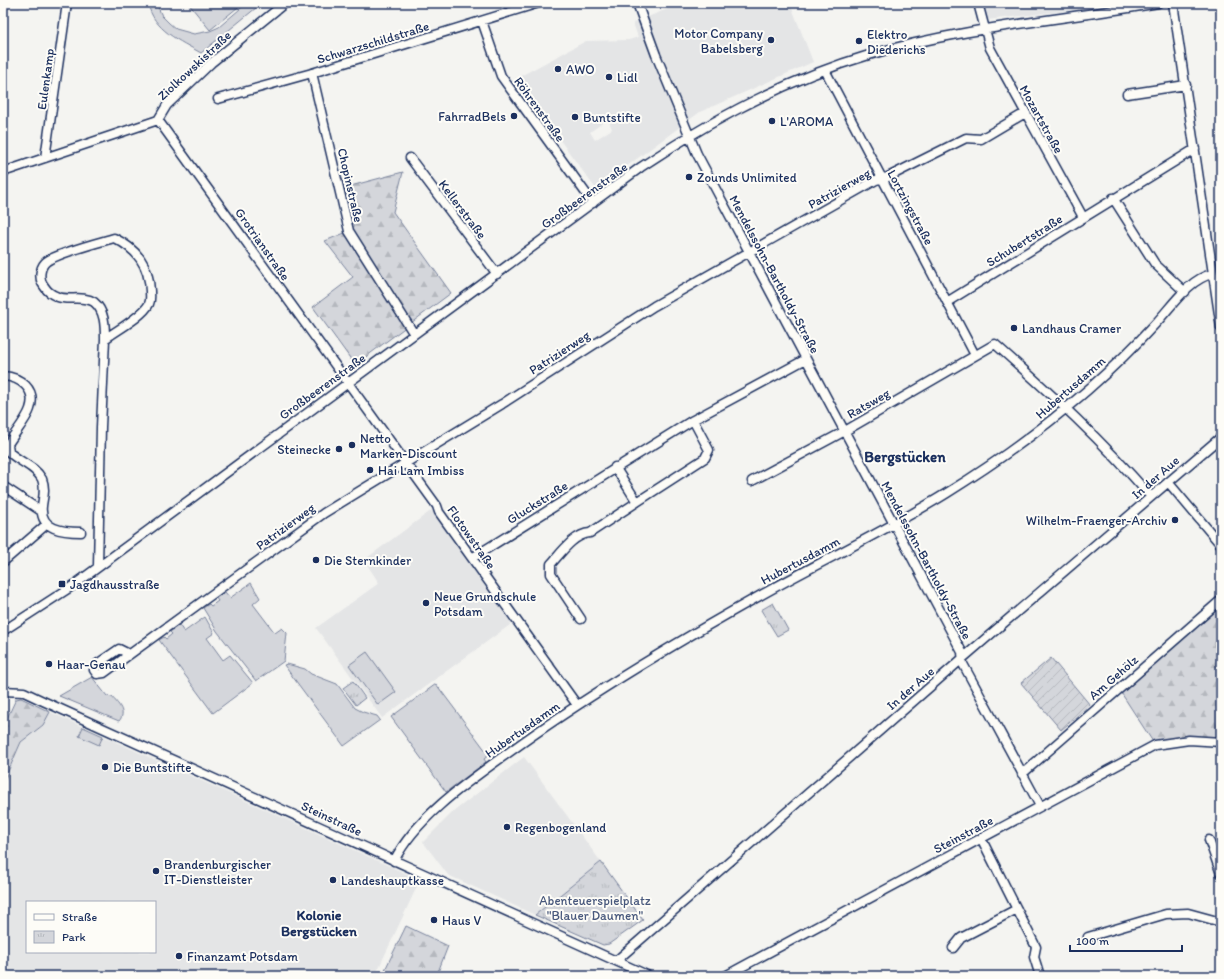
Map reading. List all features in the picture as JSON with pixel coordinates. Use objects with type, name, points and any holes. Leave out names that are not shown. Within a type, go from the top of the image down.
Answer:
[{"type":"street","name":"Eulenkamp","points":[[45,158],[67,3]]},
{"type":"street","name":"Ziolkowskistraße","points":[[3,172],[158,120],[162,111],[172,99],[211,63],[285,3]]},
{"type":"street","name":"Schwarzschildstraße","points":[[218,99],[312,73],[536,3]]},
{"type":"street","name":"Mendelssohn-Bartholdy-Straße","points":[[637,3],[656,55],[697,154],[962,652],[963,664],[1040,806]]},
{"type":"street","name":"Mozartstraße","points":[[978,3],[990,48],[1083,217]]},
{"type":"street","name":"Großbeerenstraße","points":[[3,631],[74,585],[641,167],[690,135],[738,109],[825,70],[898,48],[985,30],[1087,16],[1158,3]]},
{"type":"street","points":[[1173,3],[1221,328]]},
{"type":"street","name":"Röhrenstraße","points":[[482,21],[501,76],[593,203]]},
{"type":"street","name":"Lortzingstraße","points":[[825,70],[974,355]]},
{"type":"street","name":"Chopinstraße","points":[[312,73],[349,231],[414,334]]},
{"type":"street","points":[[1126,94],[1186,85]]},
{"type":"street","name":"Patrizierweg","points":[[129,654],[324,513],[502,404],[654,306],[876,180],[888,177],[966,138],[981,139],[1025,113]]},
{"type":"street","name":"Grotrianstraße","points":[[158,120],[347,383]]},
{"type":"street","name":"Schubertstraße","points":[[947,302],[1195,149]]},
{"type":"street","name":"Kellerstraße","points":[[410,158],[497,274]]},
{"type":"street","points":[[1114,198],[1155,264],[1185,292]]},
{"type":"street","points":[[98,566],[105,321],[99,307],[92,301],[60,298],[48,292],[40,279],[41,270],[46,262],[79,249],[114,238],[128,245],[146,268],[150,280],[150,302],[144,310],[105,339]]},
{"type":"street","name":"Hubertusdamm","points":[[394,861],[406,842],[448,798],[577,705],[682,640],[894,523],[945,494],[991,465],[1067,408],[1138,343],[1185,292],[1202,276],[1212,274]]},
{"type":"street","name":"Ratsweg","points":[[752,481],[844,431],[995,344],[1067,408]]},
{"type":"street","name":"Gluckstraße","points":[[472,558],[692,420],[806,359]]},
{"type":"street","points":[[3,376],[19,379],[30,391],[32,400],[30,409],[8,446],[12,454],[35,471],[42,480],[45,491],[41,511]]},
{"type":"street","name":"Flotowstraße","points":[[347,383],[438,506],[439,512],[577,705]]},
{"type":"street","points":[[1067,408],[1116,457],[1151,497]]},
{"type":"street","points":[[581,619],[551,574],[551,564],[571,542],[585,533],[590,533],[705,458],[709,450],[692,420]]},
{"type":"street","name":"In der Aue","points":[[616,961],[963,658],[1221,436]]},
{"type":"street","points":[[616,467],[637,502]]},
{"type":"street","points":[[1168,482],[1221,545]]},
{"type":"street","points":[[3,486],[41,511],[47,524],[62,532],[81,532]]},
{"type":"street","points":[[3,562],[47,524]]},
{"type":"street","name":"Am Gehölz","points":[[1022,774],[1221,600]]},
{"type":"street","name":"Steinstraße","points":[[3,691],[24,692],[649,976]]},
{"type":"street","name":"Steinstraße","points":[[725,976],[1155,744],[1189,740],[1221,742]]},
{"type":"street","points":[[981,838],[1036,947],[1034,957],[1040,976]]},
{"type":"street","points":[[1209,840],[1221,874]]},
{"type":"street","points":[[953,948],[961,938],[1017,909]]},
{"type":"street","points":[[1088,937],[1166,914],[1188,913],[1221,922]]},
{"type":"shaded area","points":[[682,3],[790,3],[813,62],[700,112],[596,189],[515,79],[586,41],[629,40],[638,37],[633,23]],"holes":[[[608,119],[612,129],[595,140],[590,132]]]},
{"type":"shaded area","points":[[982,3],[1118,3],[987,20]]},
{"type":"shaded area","name":"Neue Grundschule Potsdam","points":[[432,510],[514,622],[382,718],[316,628],[379,583],[364,560]]},
{"type":"shaded area","points":[[50,712],[420,880],[375,976],[3,976],[3,857],[7,848],[3,840],[3,783],[21,742],[43,725]]},
{"type":"shaded area","name":"Regenbogenland","points":[[524,757],[601,862],[535,915],[448,875],[423,842],[453,812]]},
{"type":"green space","points":[[148,3],[156,3],[162,16],[176,29],[194,34],[210,31],[219,27],[247,3],[262,3],[201,53],[168,34],[161,28],[155,21]]},
{"type":"green space","points":[[188,3],[243,3],[210,30]]},
{"type":"green space","points":[[403,172],[393,212],[451,293],[355,365],[313,307],[353,277],[325,241],[352,230],[343,188]]},
{"type":"green space","points":[[251,583],[260,598],[253,604],[275,633],[282,628],[287,633],[284,661],[256,681],[217,631],[203,608],[209,604],[211,606],[218,601],[216,598],[225,592],[230,598]]},
{"type":"green space","points":[[1221,600],[1221,742],[1155,745],[1118,688]]},
{"type":"green space","points":[[773,603],[788,630],[777,636],[761,610]]},
{"type":"green space","points":[[205,617],[214,633],[207,638],[223,660],[230,655],[253,683],[213,713],[159,640],[164,637],[166,639],[172,634],[170,632],[179,625],[184,632]]},
{"type":"green space","points":[[367,652],[396,692],[378,705],[349,665]]},
{"type":"green space","points":[[1051,658],[1090,705],[1061,730],[1021,683]]},
{"type":"green space","points":[[287,664],[305,669],[311,674],[337,684],[355,708],[377,716],[380,720],[344,746],[284,665]]},
{"type":"green space","points":[[92,677],[107,696],[112,697],[121,708],[122,714],[119,721],[59,696]]},
{"type":"green space","points":[[353,681],[365,698],[356,705],[343,688]]},
{"type":"green space","points":[[436,684],[489,755],[484,759],[486,762],[446,792],[391,717]]},
{"type":"green space","points":[[21,698],[50,712],[43,725],[21,742],[3,783],[3,727],[16,699]]},
{"type":"green space","points":[[83,727],[103,736],[99,745],[79,736]]},
{"type":"green space","name":"Abenteuerspielplatz \"Blauer Daumen\"","points":[[601,862],[643,920],[609,944],[603,945],[535,915]]},
{"type":"green space","points":[[406,926],[448,946],[438,972],[445,976],[382,976]]},
{"type":"place","name":"Motor Company Babelsberg","points":[[771,40]]},
{"type":"place","name":"Elektro Diederichs","points":[[859,41]]},
{"type":"place","name":"AWO","points":[[558,69]]},
{"type":"place","name":"Lidl","points":[[609,77]]},
{"type":"place","name":"FahrradBels","points":[[514,116]]},
{"type":"place","name":"Buntstifte","points":[[575,117]]},
{"type":"place","name":"L'AROMA","points":[[772,121]]},
{"type":"place","name":"Zounds Unlimited","points":[[689,177]]},
{"type":"place","name":"Landhaus Cramer","points":[[1014,328]]},
{"type":"place","name":"Netto Marken-Discount","points":[[352,445]]},
{"type":"place","name":"Steinecke","points":[[339,449]]},
{"type":"place","name":"Hai Lam Imbiss","points":[[370,470]]},
{"type":"place","name":"Wilhelm-Fraenger-Archiv","points":[[1175,520]]},
{"type":"place","name":"Die Sternkinder","points":[[316,560]]},
{"type":"place","name":"Jagdhausstraße","points":[[62,584]]},
{"type":"place","name":"Neue Grundschule Potsdam","points":[[426,603]]},
{"type":"place","name":"Haar-Genau","points":[[49,664]]},
{"type":"place","name":"Die Buntstifte","points":[[105,767]]},
{"type":"place","name":"Regenbogenland","points":[[507,827]]},
{"type":"place","name":"Brandenburgischer IT-Dienstleister","points":[[156,871]]},
{"type":"place","name":"Landeshauptkasse","points":[[333,880]]},
{"type":"place","name":"Haus V","points":[[434,920]]},
{"type":"place","name":"Finanzamt Potsdam","points":[[179,956]]},
{"type":"district","name":"Bergstücken","points":[[905,457]]},
{"type":"district","name":"Kolonie Bergstücken","points":[[319,924]]}]
